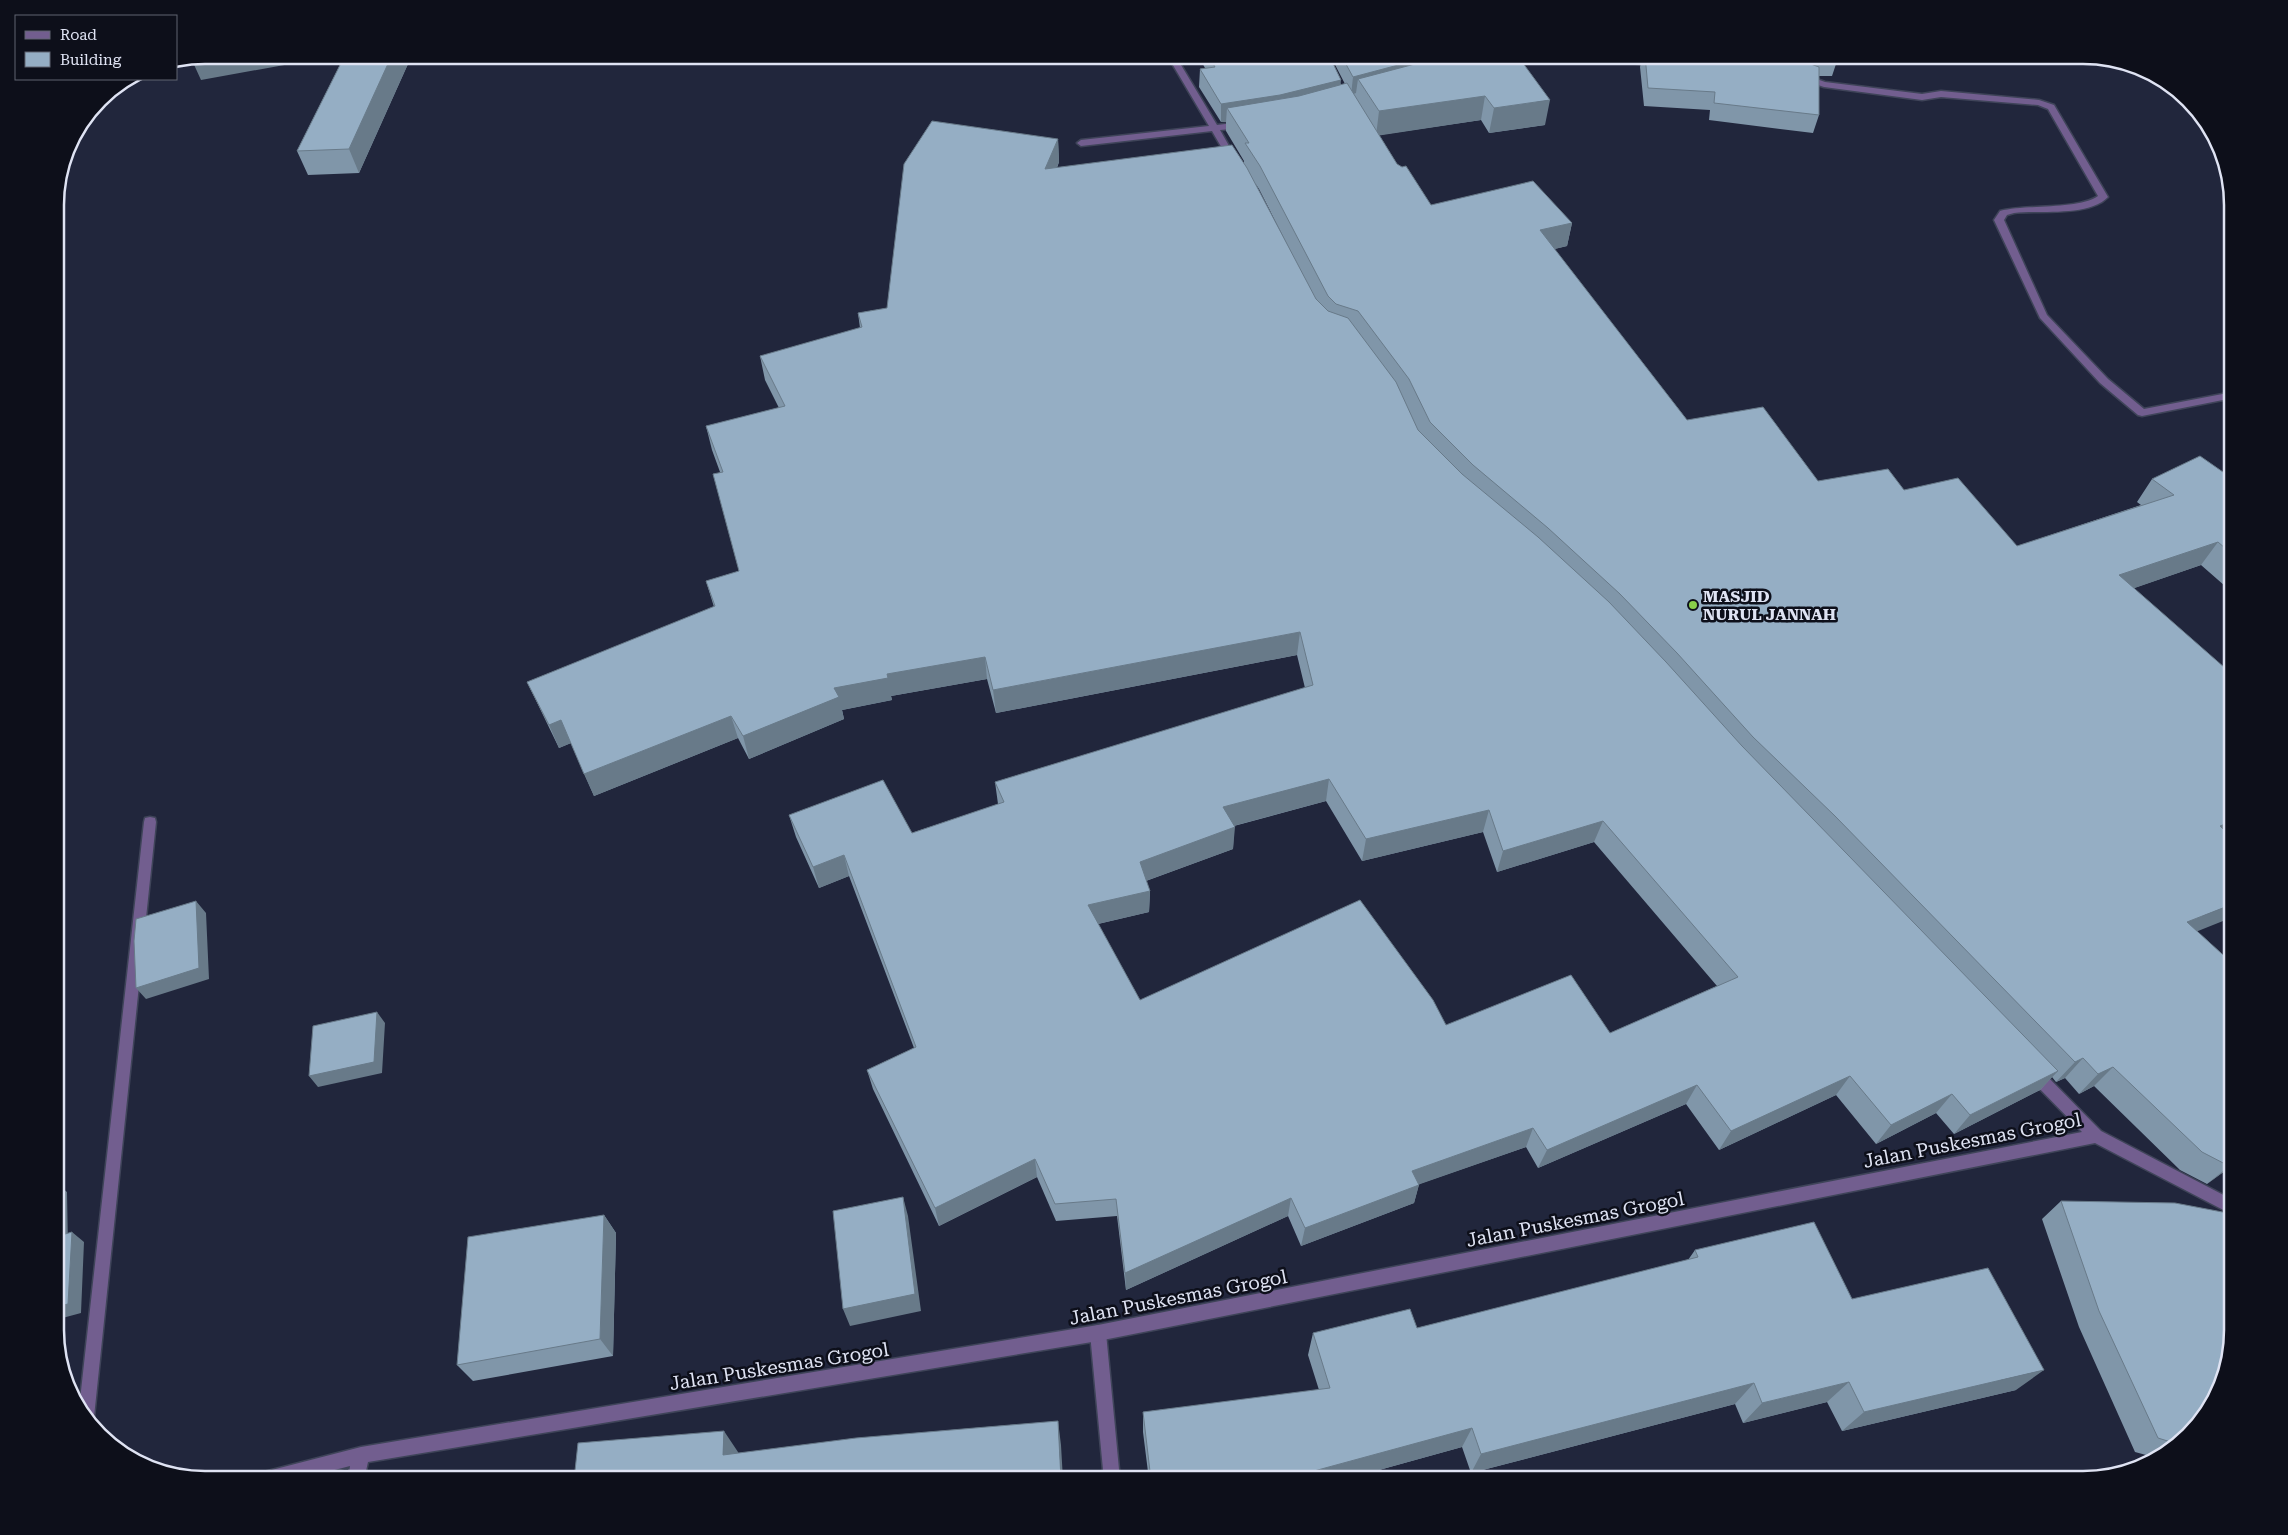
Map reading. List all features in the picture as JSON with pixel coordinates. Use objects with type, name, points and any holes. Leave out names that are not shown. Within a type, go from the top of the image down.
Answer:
[{"type":"street","points":[[1176,64],[1213,129],[1238,167]]},
{"type":"street","points":[[1654,64],[1670,66]]},
{"type":"street","points":[[1793,77],[1824,84],[1922,97],[1941,94],[2039,103],[2051,107],[2103,197],[2093,206],[2029,208],[2002,213],[2000,220],[2043,316],[2104,382],[2142,413],[2224,397]]},
{"type":"street","points":[[1081,143],[1213,129],[1255,122]]},
{"type":"street","points":[[87,1407],[150,822]]},
{"type":"street","points":[[2024,1063],[2096,1136],[2224,1203]]},
{"type":"street","name":"Jalan Puskesmas Grogol","points":[[299,1471],[361,1455],[1098,1333],[2096,1136]]},
{"type":"street","points":[[1098,1333],[1111,1471]]},
{"type":"street","points":[[358,1471],[361,1455]]},
{"type":"building","points":[[340,64],[388,64],[349,149],[297,151]]},
{"type":"building","points":[[1213,64],[1333,64],[1341,80],[1280,95],[1221,104],[1200,69],[1215,67]]},
{"type":"building","points":[[1346,64],[1402,64],[1353,77]]},
{"type":"building","points":[[1415,64],[1524,64],[1550,100],[1494,108],[1485,96],[1379,111],[1358,79]]},
{"type":"building","points":[[1646,64],[1811,64],[1819,67],[1819,115],[1714,103],[1715,92],[1648,88]]},
{"type":"building","points":[[1347,83],[1397,164],[1402,167],[1406,166],[1431,205],[1533,181],[1572,223],[1540,230],[1687,420],[1763,407],[1818,481],[1888,469],[1904,490],[1958,478],[2017,546],[2174,495],[2152,479],[2200,456],[2224,473],[2224,547],[2218,542],[2119,575],[2224,667],[2224,824],[2220,826],[2224,830],[2224,908],[2187,922],[2224,956],[2224,1163],[2202,1152],[2113,1067],[2098,1074],[2083,1058],[2075,1062],[1835,816],[1753,737],[1677,653],[1620,594],[1548,528],[1473,465],[1430,422],[1409,379],[1358,311],[1336,304],[1328,296],[1260,166],[1245,143],[1249,143],[1227,108],[1299,96]]},
{"type":"building","points":[[932,121],[1058,139],[1045,169],[1232,145],[1247,168],[1316,299],[1328,311],[1348,318],[1396,382],[1418,430],[1462,474],[1538,537],[1609,602],[1742,746],[2058,1071],[1970,1115],[1952,1094],[1891,1125],[1850,1076],[1731,1131],[1697,1085],[1547,1150],[1533,1128],[1412,1171],[1419,1185],[1305,1228],[1291,1198],[1125,1273],[1116,1199],[1055,1204],[1035,1159],[935,1208],[867,1070],[916,1047],[844,855],[813,867],[789,815],[883,780],[912,833],[1004,802],[995,782],[1313,685],[1300,632],[993,690],[985,657],[887,674],[888,678],[834,688],[839,697],[743,736],[731,716],[584,774],[561,720],[549,725],[527,682],[715,606],[706,581],[739,571],[713,474],[723,472],[706,426],[785,406],[760,356],[862,327],[858,313],[887,308],[904,164]],"holes":[[[1329,779],[1366,839],[1489,810],[1503,851],[1603,821],[1738,977],[1610,1033],[1571,975],[1446,1025],[1433,1000],[1360,900],[1140,1000],[1088,905],[1150,891],[1140,862],[1235,827],[1223,807]]]},
{"type":"building","points":[[196,901],[199,968],[136,988],[134,941],[136,919]]},
{"type":"building","points":[[377,1012],[374,1062],[309,1076],[313,1026]]},
{"type":"building","points":[[903,1197],[915,1294],[843,1309],[833,1211]]},
{"type":"building","points":[[2061,1201],[2175,1203],[2224,1212],[2224,1330],[2223,1349],[2219,1367],[2214,1384],[2201,1409],[2169,1442],[2158,1438],[2099,1311]]},
{"type":"building","points":[[604,1215],[600,1339],[457,1365],[468,1237]]},
{"type":"building","points":[[1814,1222],[1852,1299],[1988,1268],[2044,1370],[1864,1412],[1849,1382],[1762,1403],[1754,1383],[1481,1454],[1472,1428],[1314,1471],[1150,1471],[1143,1412],[1330,1388],[1313,1333],[1410,1309],[1417,1328],[1698,1257],[1695,1250]]},
{"type":"building","points":[[72,1232],[68,1304],[64,1305],[64,1234]]},
{"type":"building","points":[[1058,1421],[1061,1471],[575,1471],[578,1443],[724,1431],[723,1455],[856,1438]]},
{"type":"place","name":"MASJID NURUL JANNAH","points":[[1693,605]]}]
